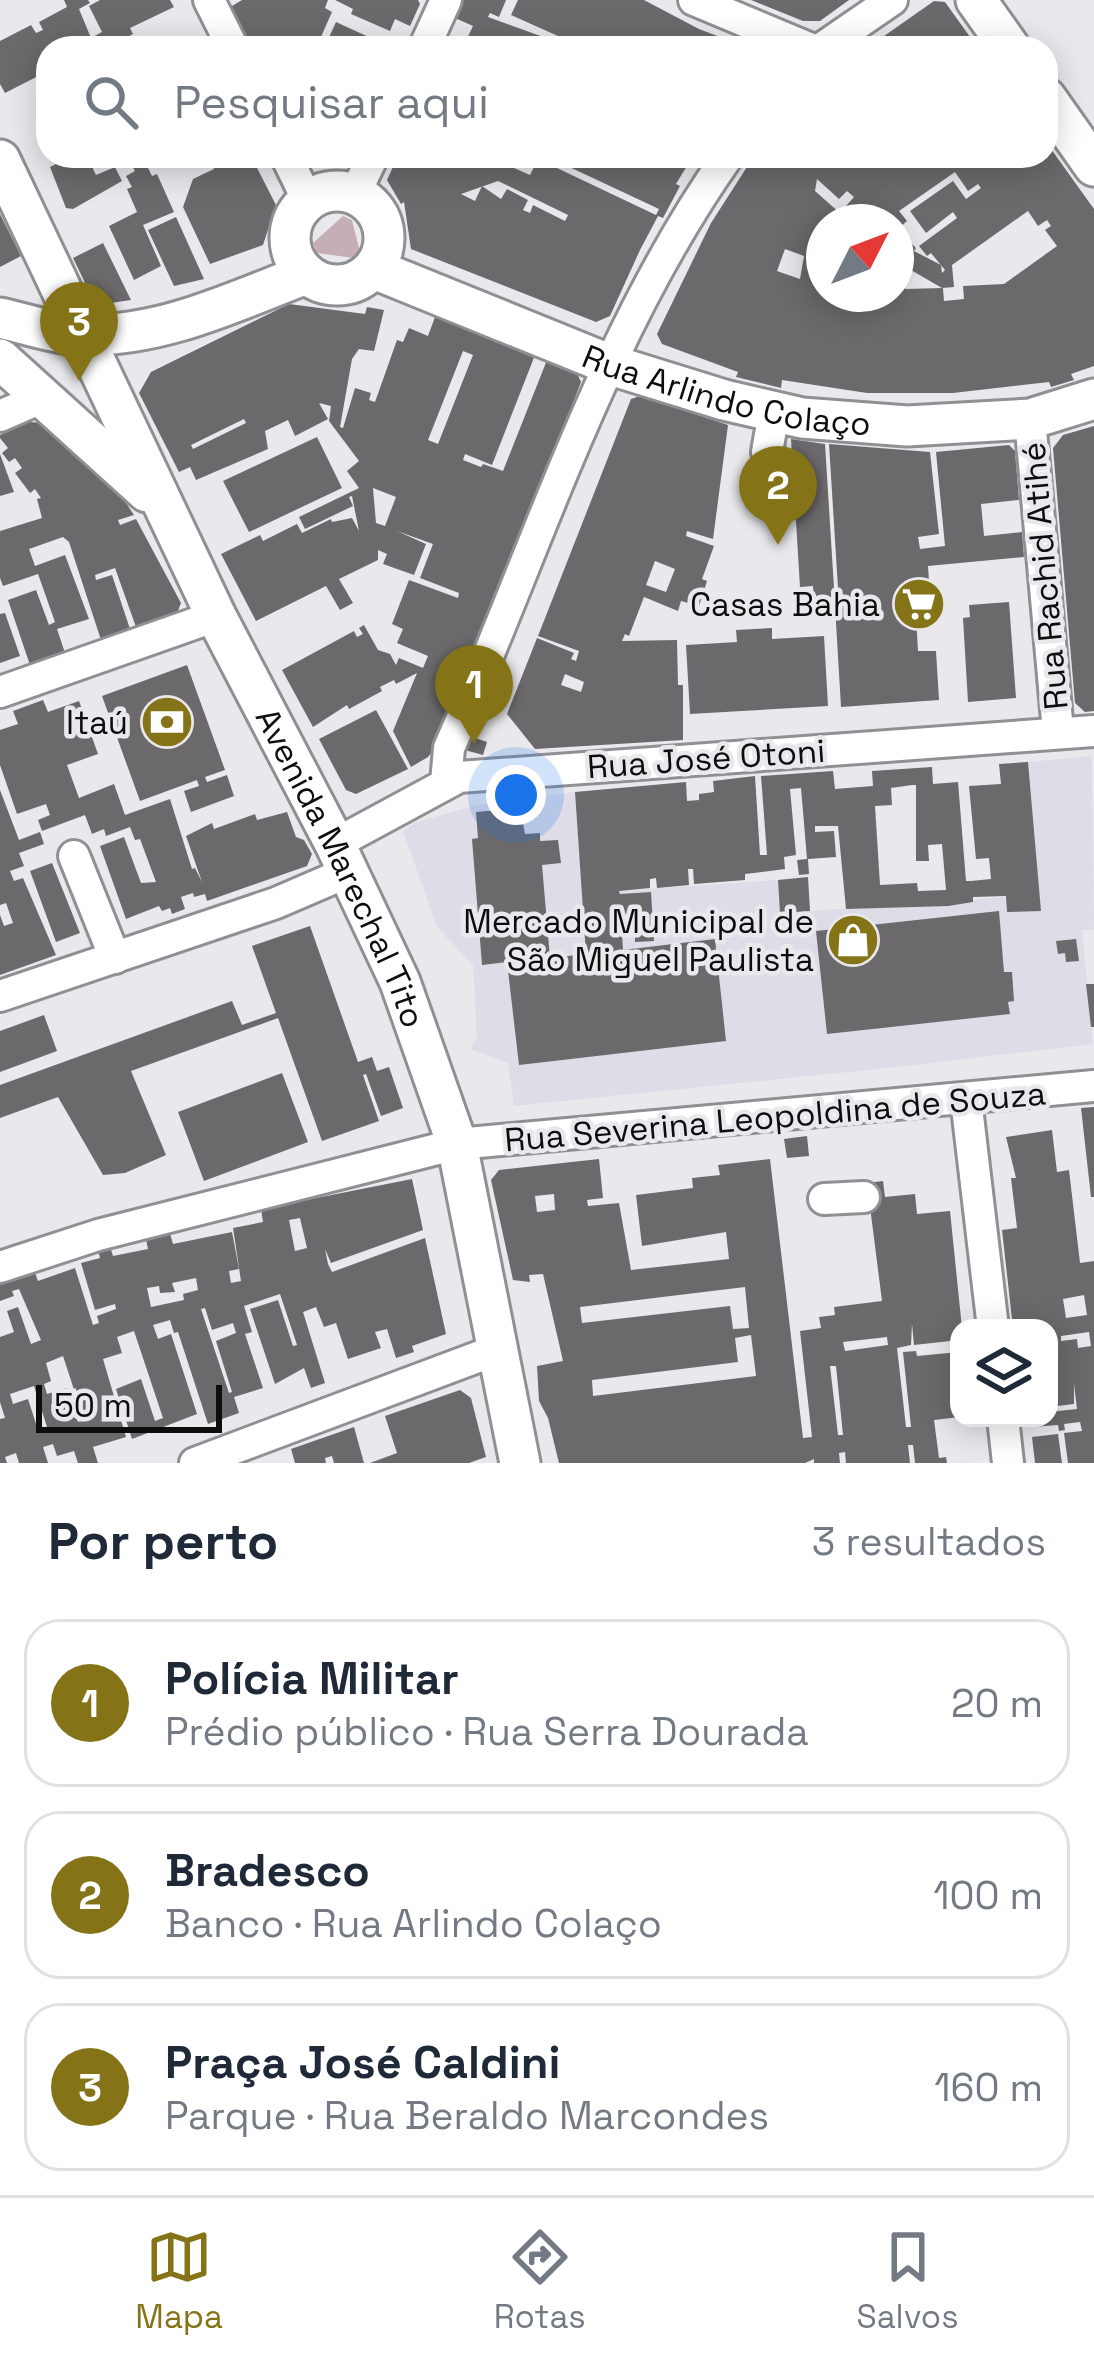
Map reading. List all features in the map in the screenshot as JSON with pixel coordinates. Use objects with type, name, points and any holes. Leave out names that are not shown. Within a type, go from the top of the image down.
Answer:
[{"type":"main road","points":[[976,0],[1002,36]]},
{"type":"main road","points":[[1058,115],[1094,166]]},
{"type":"main road","points":[[0,160],[163,506]]},
{"type":"main road","points":[[339,190],[356,194],[373,207],[383,226],[384,249],[374,269],[359,280],[341,286],[322,284],[306,274],[294,257],[290,237],[295,217],[308,201],[339,190]]},
{"type":"main road","name":"Rua Arlindo Colaço","points":[[374,269],[611,365],[802,418],[907,426],[1030,418],[1094,399]]},
{"type":"main road","points":[[0,318],[80,335],[170,326],[306,274]]},
{"type":"main road","name":"Avenida Marechal Tito","points":[[0,359],[163,506],[342,858],[400,982],[457,1144],[520,1463]]},
{"type":"street","points":[[209,0],[226,36]]},
{"type":"street","points":[[430,36],[446,0]]},
{"type":"street","points":[[694,0],[780,36]]},
{"type":"street","points":[[839,36],[892,0]]},
{"type":"street","points":[[292,168],[308,201]]},
{"type":"street","points":[[356,194],[368,168]]},
{"type":"street","points":[[446,783],[449,748],[611,365],[664,260],[721,168]]},
{"type":"street","points":[[0,416],[40,398]]},
{"type":"street","points":[[767,452],[774,412]]},
{"type":"street","name":"Rua Rachid Atihé","points":[[1030,418],[1058,733]]},
{"type":"street","points":[[0,692],[216,616]]},
{"type":"street","name":"Rua José Otoni","points":[[0,996],[276,903],[459,776],[1094,731]]},
{"type":"street","points":[[74,856],[115,958]]},
{"type":"street","name":"Rua Severina Leopoldina de Souza","points":[[0,1267],[98,1235],[457,1144],[1094,1086]]},
{"type":"street","points":[[966,1099],[992,1319]]},
{"type":"street","points":[[824,1199],[864,1197]]},
{"type":"street","points":[[195,1463],[499,1349]]},
{"type":"street","points":[[1004,1427],[1008,1463]]},
{"type":"shaded area","points":[[343,216],[352,220],[360,252],[354,258],[317,253],[313,243]]},
{"type":"shaded area","name":"Mercado Municipal de São Miguel Paulista","points":[[1092,756],[1094,930],[1082,930],[1093,1044],[887,1068],[514,1106],[508,1063],[470,1049],[477,1038],[473,965],[437,927],[403,831],[414,823],[473,806],[575,792],[587,953],[623,949],[619,891],[778,880],[781,913],[1039,895],[1028,762]]},
{"type":"building","points":[[64,0],[88,0],[79,9],[90,36],[36,36],[36,77],[5,93],[0,84],[0,41],[31,25],[36,33],[43,30],[39,22],[67,7]]},
{"type":"building","points":[[100,0],[170,0],[174,7],[130,28],[133,34],[95,36],[102,32],[89,6]]},
{"type":"building","points":[[242,0],[328,0],[325,8],[332,12],[321,36],[241,36],[227,9]]},
{"type":"building","points":[[335,0],[418,0],[420,4],[410,26],[395,19],[390,31],[351,14],[353,9]]},
{"type":"building","points":[[463,0],[506,0],[499,17],[490,13],[488,17],[540,36],[468,36],[473,26],[455,18]]},
{"type":"building","points":[[518,0],[644,0],[717,36],[558,36],[511,15]]},
{"type":"building","points":[[751,0],[849,0],[820,21],[803,21]]},
{"type":"building","points":[[934,1],[945,2],[969,36],[884,36]]},
{"type":"building","points":[[336,22],[367,36],[330,36]]},
{"type":"building","points":[[1058,159],[1094,209],[1094,366],[1071,374],[1074,380],[1051,387],[1049,382],[953,393],[867,393],[782,380],[781,388],[736,377],[738,372],[662,344],[657,334],[711,223],[746,168],[1058,168]],"holes":[[[785,249],[804,256],[800,279],[777,271]]]},
{"type":"building","points":[[50,168],[93,168],[96,175],[116,168],[122,181],[73,209],[66,208]]},
{"type":"building","points":[[148,168],[152,176],[157,174],[174,212],[143,225],[161,266],[134,280],[109,226],[137,212],[126,176]]},
{"type":"building","points":[[257,168],[276,205],[263,245],[210,264],[183,207],[193,179],[214,169]]},
{"type":"building","points":[[392,168],[514,168],[530,175],[534,168],[557,168],[656,215],[659,209],[572,168],[686,168],[610,316],[596,322],[411,249],[404,202],[387,180]],"holes":[[[498,181],[568,215],[565,221],[533,205],[530,213],[523,210],[528,200],[507,189],[501,199],[483,186]],[[482,187],[475,201],[461,194]]]},
{"type":"building","points":[[0,214],[21,256],[0,267]]},
{"type":"building","points":[[176,217],[204,279],[174,286],[148,230]]},
{"type":"building","points":[[103,243],[131,300],[94,301],[73,258]]},
{"type":"building","points":[[289,304],[365,314],[367,307],[384,310],[374,351],[359,349],[352,359],[343,428],[355,388],[371,393],[369,400],[375,402],[397,340],[403,342],[409,328],[428,336],[435,317],[535,355],[492,465],[465,454],[463,460],[503,471],[547,360],[576,371],[581,382],[560,437],[567,440],[547,488],[541,486],[468,671],[446,663],[441,675],[462,684],[438,745],[428,757],[411,767],[393,731],[417,673],[380,687],[382,691],[349,709],[347,705],[313,727],[282,670],[354,631],[357,637],[363,634],[359,628],[364,625],[378,650],[390,654],[396,665],[399,658],[423,668],[428,656],[397,643],[403,629],[392,624],[409,580],[458,598],[459,593],[420,578],[433,544],[397,531],[426,544],[414,575],[383,564],[387,554],[378,550],[378,560],[339,579],[353,603],[340,610],[326,586],[256,621],[221,554],[297,524],[302,533],[331,519],[352,518],[359,531],[352,496],[353,506],[305,529],[299,517],[359,488],[347,471],[359,461],[329,421],[331,406],[319,403],[328,419],[295,436],[288,420],[265,431],[268,449],[196,480],[190,467],[179,472],[139,393],[151,372]],"holes":[[[463,351],[473,355],[438,444],[428,440]],[[244,419],[246,423],[193,449],[191,445]],[[373,488],[396,497],[385,526],[376,523]]]},
{"type":"building","points":[[640,396],[728,425],[713,539],[687,531],[686,536],[714,546],[702,579],[707,581],[699,606],[681,601],[678,611],[644,597],[629,636],[625,634],[622,641],[677,640],[683,740],[535,749],[507,714],[537,638],[574,653],[571,659],[576,661],[579,651],[538,636],[631,399]],"holes":[[[655,561],[675,569],[666,592],[646,585]],[[565,674],[584,682],[581,692],[561,685]]]},
{"type":"building","points":[[29,422],[46,423],[107,474],[134,515],[118,520],[120,525],[136,519],[181,603],[177,613],[136,627],[115,568],[95,575],[96,580],[112,575],[130,629],[101,640],[69,542],[63,537],[29,549],[35,566],[65,555],[89,619],[57,629],[65,653],[30,665],[8,600],[36,590],[49,625],[55,622],[38,574],[3,586],[0,578],[0,531],[42,518],[37,499],[41,498],[35,489],[30,493],[15,473],[22,468],[15,458],[9,462],[2,453],[8,448],[0,435]]},
{"type":"building","points":[[1094,426],[1094,711],[1085,712],[1075,703],[1053,448],[1063,435]]},
{"type":"building","points":[[317,437],[342,488],[249,532],[223,481]]},
{"type":"building","points":[[791,439],[825,444],[834,588],[838,588],[829,444],[930,452],[939,534],[918,537],[920,549],[945,546],[936,452],[1009,445],[1015,451],[1019,500],[981,504],[984,536],[1022,532],[1024,557],[928,566],[929,581],[914,582],[918,651],[936,651],[939,700],[841,707],[835,606],[814,607],[813,586],[800,587]]},
{"type":"building","points":[[0,454],[14,492],[0,496]]},
{"type":"building","points":[[1009,602],[1016,698],[968,702],[963,618],[970,617],[969,605]]},
{"type":"building","points":[[5,613],[20,656],[0,663],[0,614]]},
{"type":"building","points":[[772,628],[772,639],[824,636],[828,706],[690,714],[686,645],[737,642],[736,630]]},
{"type":"building","points":[[187,665],[225,770],[205,777],[207,782],[227,775],[234,796],[191,812],[184,791],[199,786],[197,780],[140,801],[102,696]]},
{"type":"building","points":[[43,700],[48,712],[79,701],[98,754],[67,765],[79,798],[114,784],[125,815],[170,799],[192,869],[202,882],[186,836],[212,823],[214,829],[255,814],[257,820],[287,812],[296,837],[304,840],[312,854],[307,866],[207,901],[205,894],[181,897],[185,909],[172,914],[170,908],[162,911],[159,906],[126,919],[100,846],[124,837],[141,883],[156,882],[140,839],[135,840],[130,827],[106,836],[104,829],[92,834],[85,815],[42,831],[38,820],[50,815],[46,804],[17,814],[0,765],[0,730],[18,724],[13,711]]},
{"type":"building","points":[[376,710],[408,769],[356,794],[346,790],[319,739]]},
{"type":"building","points":[[466,735],[487,742],[483,755],[461,749]]},
{"type":"building","points":[[1028,762],[1041,911],[1007,912],[1006,896],[973,897],[973,902],[948,906],[846,909],[838,826],[815,826],[815,832],[834,831],[836,857],[808,859],[809,874],[799,875],[797,860],[807,859],[801,788],[790,789],[796,855],[784,857],[785,869],[745,874],[745,880],[694,884],[693,869],[688,869],[689,885],[657,888],[656,878],[650,879],[650,888],[619,891],[651,892],[654,941],[635,942],[635,933],[622,934],[623,950],[715,939],[726,1041],[519,1065],[507,962],[482,965],[472,839],[478,838],[476,812],[520,808],[525,834],[540,833],[540,841],[558,840],[561,863],[542,865],[550,958],[586,954],[575,792],[686,782],[687,801],[699,800],[699,794],[714,792],[713,781],[755,776],[760,855],[767,855],[761,776],[833,771],[835,789],[873,786],[872,771],[932,767],[933,784],[958,782],[966,881],[971,881],[991,879],[989,858],[976,859],[969,786],[1001,784],[999,764]],"holes":[[[916,785],[916,861],[929,861],[928,845],[942,844],[946,890],[918,891],[917,883],[880,885],[875,806],[892,805],[891,788]]]},
{"type":"building","points":[[0,790],[19,840],[40,832],[44,844],[19,853],[24,866],[10,871],[14,881],[23,878],[56,955],[0,975],[0,915],[4,926],[13,923],[6,903],[0,905]]},
{"type":"building","points":[[52,863],[80,933],[56,942],[30,871]]},
{"type":"building","points":[[808,877],[810,911],[780,913],[778,880]]},
{"type":"building","points":[[999,911],[1004,972],[1012,972],[1010,1014],[827,1034],[816,931]]},
{"type":"building","points":[[310,926],[358,1062],[372,1057],[377,1071],[389,1067],[403,1108],[381,1116],[363,1075],[379,1121],[322,1141],[278,1018],[131,1071],[166,1155],[125,1173],[103,1175],[58,1097],[0,1118],[0,1085],[232,1001],[242,1025],[276,1013],[252,946]]},
{"type":"building","points":[[1076,939],[1079,961],[1066,962],[1065,953],[1058,954],[1056,941]]},
{"type":"building","points":[[1086,984],[1094,984],[1094,1027],[1091,1027]]},
{"type":"building","points":[[44,1015],[57,1051],[0,1072],[0,1031]]},
{"type":"building","points":[[282,1073],[308,1142],[204,1181],[178,1112]]},
{"type":"building","points":[[1094,1107],[1094,1197],[1091,1197],[1081,1108]]},
{"type":"building","points":[[1052,1130],[1057,1172],[1069,1170],[1080,1263],[1094,1261],[1094,1463],[1068,1463],[1064,1433],[1082,1431],[1080,1422],[1064,1424],[1065,1430],[1059,1431],[1058,1411],[1077,1409],[1074,1384],[1074,1404],[1058,1406],[1058,1319],[1012,1319],[1002,1230],[1017,1228],[1011,1178],[1016,1178],[1006,1137]],"holes":[[[1084,1295],[1087,1315],[1066,1318],[1063,1299]],[[1089,1332],[1091,1346],[1078,1348],[1077,1339],[1061,1341],[1061,1336]]]},
{"type":"building","points":[[807,1136],[809,1156],[787,1158],[784,1139]]},
{"type":"building","points":[[599,1159],[603,1198],[587,1200],[588,1206],[619,1203],[631,1270],[729,1259],[726,1232],[642,1246],[636,1195],[693,1188],[692,1178],[720,1175],[718,1165],[770,1159],[803,1438],[812,1437],[800,1331],[821,1328],[819,1317],[835,1315],[834,1307],[882,1301],[867,1183],[883,1181],[885,1197],[915,1194],[917,1214],[950,1211],[961,1319],[950,1319],[950,1341],[914,1345],[912,1324],[911,1345],[897,1348],[906,1427],[911,1427],[903,1352],[916,1351],[917,1356],[950,1353],[950,1418],[934,1420],[939,1458],[946,1457],[947,1463],[915,1463],[913,1445],[908,1445],[910,1463],[846,1463],[845,1452],[839,1453],[840,1463],[814,1463],[814,1459],[805,1463],[559,1463],[539,1401],[537,1366],[563,1361],[543,1274],[529,1275],[530,1282],[513,1280],[491,1180],[499,1170]],"holes":[[[554,1194],[555,1210],[537,1212],[535,1196]],[[745,1287],[749,1328],[733,1329],[730,1306],[582,1323],[580,1307]],[[751,1335],[756,1376],[593,1396],[592,1380],[738,1362],[735,1338]],[[887,1337],[888,1345],[845,1351],[843,1342]],[[830,1366],[836,1366],[843,1435],[838,1435]]]},
{"type":"building","points":[[412,1179],[423,1230],[331,1263],[325,1249],[328,1264],[332,1272],[425,1238],[446,1334],[412,1346],[414,1352],[396,1358],[387,1329],[375,1332],[381,1348],[348,1359],[336,1323],[324,1327],[316,1307],[303,1312],[325,1383],[311,1388],[304,1368],[275,1384],[250,1309],[278,1300],[293,1346],[297,1345],[280,1294],[244,1306],[252,1332],[245,1334],[263,1388],[234,1397],[239,1413],[208,1424],[170,1320],[153,1325],[158,1339],[171,1334],[197,1414],[132,1439],[116,1389],[141,1379],[155,1421],[163,1418],[134,1331],[117,1337],[122,1353],[103,1359],[126,1437],[93,1447],[98,1463],[78,1463],[74,1451],[57,1456],[53,1444],[43,1447],[48,1463],[19,1463],[16,1453],[5,1457],[7,1463],[0,1463],[0,1419],[5,1418],[0,1402],[0,1337],[14,1332],[7,1311],[18,1307],[31,1344],[41,1340],[19,1289],[0,1301],[0,1279],[33,1267],[38,1281],[75,1268],[93,1325],[99,1323],[97,1316],[116,1309],[115,1304],[95,1310],[81,1263],[100,1258],[97,1246],[109,1243],[113,1256],[148,1249],[145,1235],[169,1230],[173,1244],[232,1232],[239,1269],[229,1271],[231,1283],[241,1281],[233,1228],[263,1222],[261,1209]],"holes":[[[300,1218],[307,1248],[295,1251],[289,1220]],[[196,1278],[198,1290],[183,1294],[184,1300],[151,1307],[147,1288],[159,1286],[160,1293],[175,1292],[172,1283]],[[205,1308],[212,1330],[233,1323],[236,1333],[216,1341],[232,1392],[201,1309]],[[63,1356],[84,1420],[78,1422],[67,1388],[47,1394],[44,1384],[51,1381],[46,1363]],[[34,1386],[47,1427],[38,1430],[28,1399],[13,1404],[10,1394]]]},
{"type":"building","points":[[460,1390],[471,1398],[486,1457],[469,1463],[370,1463],[397,1453],[385,1416]]},
{"type":"building","points":[[354,1427],[364,1463],[334,1463],[332,1456],[325,1458],[326,1463],[295,1463],[291,1449]]},
{"type":"building","points":[[1058,1434],[1062,1463],[1035,1463],[1032,1437]]},
{"type":"place","name":"Praça José Caldini","points":[[79,381]]},
{"type":"place","name":"Bradesco","points":[[778,545]]},
{"type":"place","name":"Casas Bahia","points":[[919,604]]},
{"type":"place","name":"Itaú","points":[[167,722]]},
{"type":"place","name":"Polícia Militar","points":[[474,744]]},
{"type":"place","name":"Mercado Municipal de São Miguel Paulista","points":[[853,940]]}]
